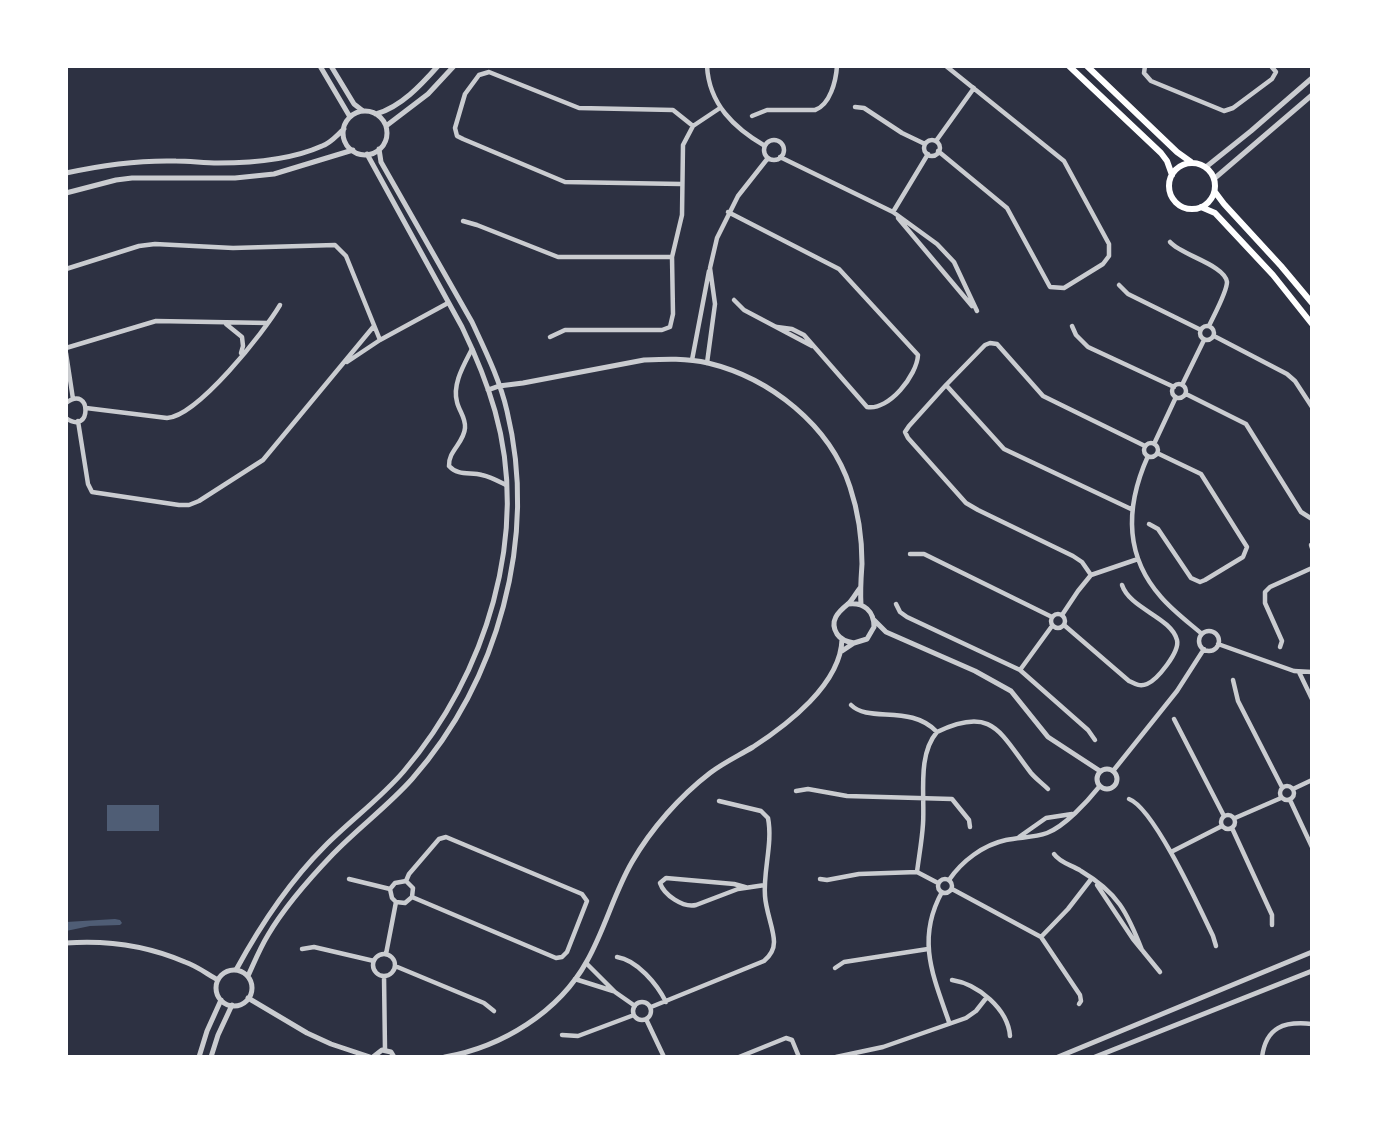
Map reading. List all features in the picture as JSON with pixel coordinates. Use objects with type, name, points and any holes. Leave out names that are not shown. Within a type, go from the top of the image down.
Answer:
[{"type":"main road","points":[[1069,66],[1161,153],[1171,168],[1172,175]]},
{"type":"main road","points":[[1087,66],[1177,152],[1191,162],[1206,167],[1215,178],[1215,192],[1208,203],[1201,207],[1185,208],[1178,204],[1169,190],[1176,168],[1191,162]]},
{"type":"main road","points":[[1215,192],[1312,303]]},
{"type":"main road","points":[[1201,207],[1215,213],[1273,275],[1312,324]]},
{"type":"street","points":[[320,66],[350,117]]},
{"type":"street","points":[[331,66],[354,104],[363,111],[376,114],[386,111],[404,99],[438,66]]},
{"type":"street","points":[[386,126],[428,94],[454,66]]},
{"type":"street","points":[[707,66],[712,92],[720,108],[742,131],[765,146]]},
{"type":"street","points":[[752,116],[767,110],[822,108],[836,75],[837,66]]},
{"type":"street","points":[[938,151],[1007,208],[1050,287],[1064,288],[1106,262],[1110,249],[1068,167],[1060,158],[946,66]]},
{"type":"street","points":[[1145,66],[1144,73],[1151,81],[1224,111],[1233,108],[1272,79],[1275,72],[1271,66]]},
{"type":"street","points":[[681,183],[572,183],[460,138],[455,128],[467,91],[479,75],[489,72],[581,109],[673,110],[693,126]]},
{"type":"street","points":[[1206,167],[1312,78]]},
{"type":"street","points":[[936,141],[974,88]]},
{"type":"street","points":[[1215,178],[1312,95]]},
{"type":"street","points":[[855,106],[867,110],[902,133],[925,144]]},
{"type":"street","points":[[550,337],[565,330],[662,330],[671,324],[673,314],[672,257],[681,218],[682,150],[693,126],[720,108]]},
{"type":"street","points":[[66,173],[103,165],[176,161],[217,163],[256,161],[287,156],[324,146],[344,129],[350,117],[363,111]]},
{"type":"street","points":[[66,193],[132,178],[235,178],[274,174],[352,150],[367,154],[379,149],[386,138],[386,126],[376,114]]},
{"type":"street","points":[[344,129],[345,141],[352,150]]},
{"type":"street","points":[[772,140],[781,143],[783,152],[780,157],[768,158],[765,146],[772,140]]},
{"type":"street","points":[[928,141],[936,141],[939,145],[938,151],[933,155],[928,154],[924,150],[925,144],[928,141]]},
{"type":"street","points":[[248,976],[268,935],[296,897],[332,855],[411,780],[454,722],[489,652],[513,568],[518,522],[514,448],[507,409],[472,322],[381,162],[379,149]]},
{"type":"street","points":[[236,970],[258,928],[292,882],[403,772],[445,716],[478,648],[501,566],[506,522],[506,485],[496,412],[472,349],[367,154]]},
{"type":"street","points":[[893,212],[928,154]]},
{"type":"street","points":[[780,157],[893,212],[949,255],[976,311],[893,212]]},
{"type":"street","points":[[692,360],[717,238],[728,213],[743,189],[768,158]]},
{"type":"street","points":[[728,213],[839,269],[918,355],[914,372],[899,392],[882,406],[871,408],[860,401],[808,339],[798,332],[789,328],[777,327],[744,310],[734,300]]},
{"type":"street","points":[[463,221],[558,257],[672,257]]},
{"type":"street","points":[[1170,242],[1178,249],[1218,270],[1225,278],[1226,287],[1209,326]]},
{"type":"street","points":[[66,269],[139,246],[155,244],[233,248],[335,245],[346,256],[380,340]]},
{"type":"street","points":[[706,363],[715,304],[710,268]]},
{"type":"street","points":[[1119,285],[1128,294],[1201,330]]},
{"type":"street","points":[[341,366],[420,316],[448,303]]},
{"type":"street","points":[[86,408],[173,418],[205,397],[268,323],[280,305]]},
{"type":"street","points":[[73,399],[66,350],[156,321],[268,323]]},
{"type":"street","points":[[225,324],[242,337],[243,346],[237,361]]},
{"type":"street","points":[[78,422],[88,484],[92,492],[189,505],[263,460],[374,326]]},
{"type":"street","points":[[1072,326],[1076,335],[1089,347],[1174,387],[1182,385]]},
{"type":"street","points":[[1201,330],[1209,326]]},
{"type":"street","points":[[1209,326],[1214,331],[1214,336]]},
{"type":"street","points":[[1201,330],[1200,335],[1204,340]]},
{"type":"street","points":[[1204,340],[1214,336]]},
{"type":"street","points":[[1214,336],[1287,374],[1295,381],[1312,407]]},
{"type":"street","points":[[1182,385],[1204,340]]},
{"type":"street","points":[[1092,575],[1082,562],[1073,556],[966,503],[905,432],[969,361],[987,344],[997,344],[1043,396],[1145,446]]},
{"type":"street","points":[[472,349],[461,371],[455,394],[465,428],[463,438],[451,456],[449,466],[459,472],[492,477],[506,485]]},
{"type":"street","points":[[488,390],[499,386],[644,360],[692,360],[760,383],[793,406],[813,425],[827,444],[850,486],[856,512],[862,563],[861,605]]},
{"type":"street","points":[[946,385],[1004,448],[1131,509]]},
{"type":"street","points":[[1176,397],[1183,398],[1186,394],[1186,388],[1182,385]]},
{"type":"street","points":[[1174,387],[1173,393],[1176,397]]},
{"type":"street","points":[[1186,394],[1246,424],[1301,512],[1312,519]]},
{"type":"street","points":[[1154,444],[1176,397]]},
{"type":"street","points":[[66,403],[73,399],[81,401],[86,408],[86,415],[78,422]]},
{"type":"street","points":[[67,419],[78,422]]},
{"type":"street","points":[[1145,446],[1149,443],[1154,444],[1158,448],[1157,453]]},
{"type":"street","points":[[1145,446],[1144,452],[1148,456]]},
{"type":"street","points":[[1148,456],[1157,453]]},
{"type":"street","points":[[1149,524],[1158,529],[1191,578],[1200,582],[1243,557],[1247,547],[1201,474],[1157,453]]},
{"type":"street","points":[[1148,456],[1136,486],[1131,509],[1131,533],[1138,559],[1148,581],[1159,595],[1202,634]]},
{"type":"street","points":[[910,554],[924,554],[1052,616],[1062,615]]},
{"type":"street","points":[[1062,615],[1092,575],[1138,559]]},
{"type":"street","points":[[1280,647],[1282,641],[1264,600],[1265,592],[1270,586],[1312,568]]},
{"type":"street","points":[[1064,625],[1129,681],[1141,685],[1150,683],[1174,656],[1178,644],[1177,639],[1168,627],[1129,596],[1122,585]]},
{"type":"street","points":[[854,643],[838,635],[834,623],[838,611],[848,604],[860,588]]},
{"type":"street","points":[[848,604],[861,605],[872,614],[874,620],[886,632],[1001,685],[1016,697],[1048,737],[1100,771]]},
{"type":"street","points":[[896,604],[900,612],[907,617],[1020,670],[1088,730],[1095,740]]},
{"type":"street","points":[[1062,615],[1064,625]]},
{"type":"street","points":[[1052,616],[1050,621],[1052,626]]},
{"type":"street","points":[[872,633],[874,620]]},
{"type":"street","points":[[1052,626],[1059,628],[1064,625]]},
{"type":"street","points":[[1020,670],[1052,626]]},
{"type":"street","points":[[1207,631],[1213,632],[1218,638],[1218,644],[1214,649],[1204,649],[1199,642],[1202,634],[1207,631]]},
{"type":"street","points":[[842,651],[854,643],[861,642],[872,633],[886,632]]},
{"type":"street","points":[[445,1057],[475,1050],[523,1027],[555,1002],[586,963],[622,881],[654,831],[676,806],[710,774],[770,735],[810,702],[838,663],[842,651],[842,639]]},
{"type":"street","points":[[1218,644],[1299,672],[1312,672]]},
{"type":"street","points":[[1113,771],[1177,691],[1204,649]]},
{"type":"street","points":[[1299,672],[1312,699]]},
{"type":"street","points":[[1233,680],[1238,701],[1282,787]]},
{"type":"street","points":[[851,705],[857,711],[865,713],[908,716],[930,725],[937,732]]},
{"type":"street","points":[[1174,719],[1224,816]]},
{"type":"street","points":[[917,872],[923,828],[925,760],[937,732],[972,721],[992,725],[1000,732],[1033,776],[1048,789]]},
{"type":"street","points":[[1107,769],[1113,771],[1117,777],[1114,786],[1109,790],[1099,787],[1097,777],[1100,771],[1107,769]]},
{"type":"street","points":[[1293,789],[1312,780]]},
{"type":"street","points":[[1282,787],[1288,786],[1293,789]]},
{"type":"street","points":[[1015,839],[1046,834],[1058,827],[1099,787]]},
{"type":"street","points":[[1282,787],[1279,792],[1281,798],[1286,801],[1290,800]]},
{"type":"street","points":[[796,791],[808,789],[847,796],[925,797],[955,801],[969,820],[970,827]]},
{"type":"street","points":[[1290,800],[1294,795],[1293,789]]},
{"type":"street","points":[[1235,818],[1281,798]]},
{"type":"street","points":[[1129,799],[1139,805],[1171,852],[1216,946]]},
{"type":"street","points":[[1290,800],[1312,847]]},
{"type":"street","points":[[651,1007],[760,963],[772,952],[774,938],[767,914],[765,885],[769,823],[767,815],[761,811],[719,801]]},
{"type":"street","points":[[949,880],[963,864],[983,849],[1024,835],[1046,818],[1072,814]]},
{"type":"street","points":[[1224,816],[1230,815],[1235,818]]},
{"type":"street","points":[[1222,826],[1221,820],[1224,816]]},
{"type":"street","points":[[1232,828],[1235,818]]},
{"type":"street","points":[[1171,852],[1222,826]]},
{"type":"street","points":[[1222,826],[1227,829],[1232,828]]},
{"type":"street","points":[[1232,828],[1272,915],[1272,926]]},
{"type":"street","points":[[390,889],[395,883],[406,881],[442,837],[450,838],[582,894],[587,901],[567,952],[562,957],[556,958],[412,897]]},
{"type":"street","points":[[1054,854],[1058,859],[1107,889],[1126,910],[1142,950]]},
{"type":"street","points":[[820,879],[827,880],[859,874],[917,872],[938,883],[942,892]]},
{"type":"street","points":[[745,887],[666,878],[662,879],[660,885],[677,900],[689,906],[745,887],[765,885]]},
{"type":"street","points":[[1041,937],[1068,909],[1092,878]]},
{"type":"street","points":[[1092,878],[1160,972]]},
{"type":"street","points":[[349,879],[390,889]]},
{"type":"street","points":[[938,883],[943,879],[949,880],[952,883],[952,889]]},
{"type":"street","points":[[390,889],[392,898],[396,902],[405,903],[412,897],[412,888],[406,881]]},
{"type":"street","points":[[952,889],[1041,937],[1080,995],[1079,1004]]},
{"type":"street","points":[[942,892],[946,893],[952,889]]},
{"type":"street","points":[[942,892],[932,917],[928,949],[933,979],[949,1022]]},
{"type":"street","points":[[386,954],[396,902]]},
{"type":"street","points":[[66,943],[116,943],[153,950],[187,962],[218,980]]},
{"type":"street","points":[[302,948],[314,946],[374,961]]},
{"type":"street","points":[[835,968],[844,962],[928,949]]},
{"type":"street","points":[[1058,1057],[1312,952]]},
{"type":"street","points":[[380,954],[392,957],[395,966],[391,973],[384,976],[375,971],[374,961],[380,954]]},
{"type":"street","points":[[618,957],[630,961],[653,981],[666,1002]]},
{"type":"street","points":[[586,963],[615,992],[635,1006]]},
{"type":"street","points":[[395,966],[484,1003],[494,1011]]},
{"type":"street","points":[[236,970],[248,976],[252,987],[244,1002],[232,1005],[221,1000],[217,991],[218,980],[226,972],[236,970]]},
{"type":"street","points":[[1095,1057],[1312,970]]},
{"type":"street","points":[[384,976],[385,1050]]},
{"type":"street","points":[[575,979],[615,992]]},
{"type":"street","points":[[952,980],[963,982],[987,996],[1009,1028],[1010,1036]]},
{"type":"street","points":[[836,1057],[883,1047],[971,1015],[987,996]]},
{"type":"street","points":[[248,998],[331,1044],[372,1057],[379,1051],[385,1050],[391,1052],[394,1057]]},
{"type":"street","points":[[199,1057],[207,1031],[221,1000]]},
{"type":"street","points":[[635,1006],[643,1002],[651,1007]]},
{"type":"street","points":[[211,1057],[232,1005]]},
{"type":"street","points":[[634,1015],[635,1006]]},
{"type":"street","points":[[634,1015],[640,1020],[646,1019],[650,1015],[651,1007]]},
{"type":"street","points":[[562,1035],[578,1036],[634,1015]]},
{"type":"street","points":[[646,1019],[664,1057]]},
{"type":"street","points":[[1262,1057],[1263,1045],[1269,1034],[1291,1023],[1312,1024]]},
{"type":"street","points":[[739,1057],[786,1038],[792,1040],[799,1057]]},
{"type":"water","points":[[107,805],[159,805],[159,831],[107,831]]},
{"type":"water","points":[[115,919],[122,923],[66,931],[66,922]]}]
